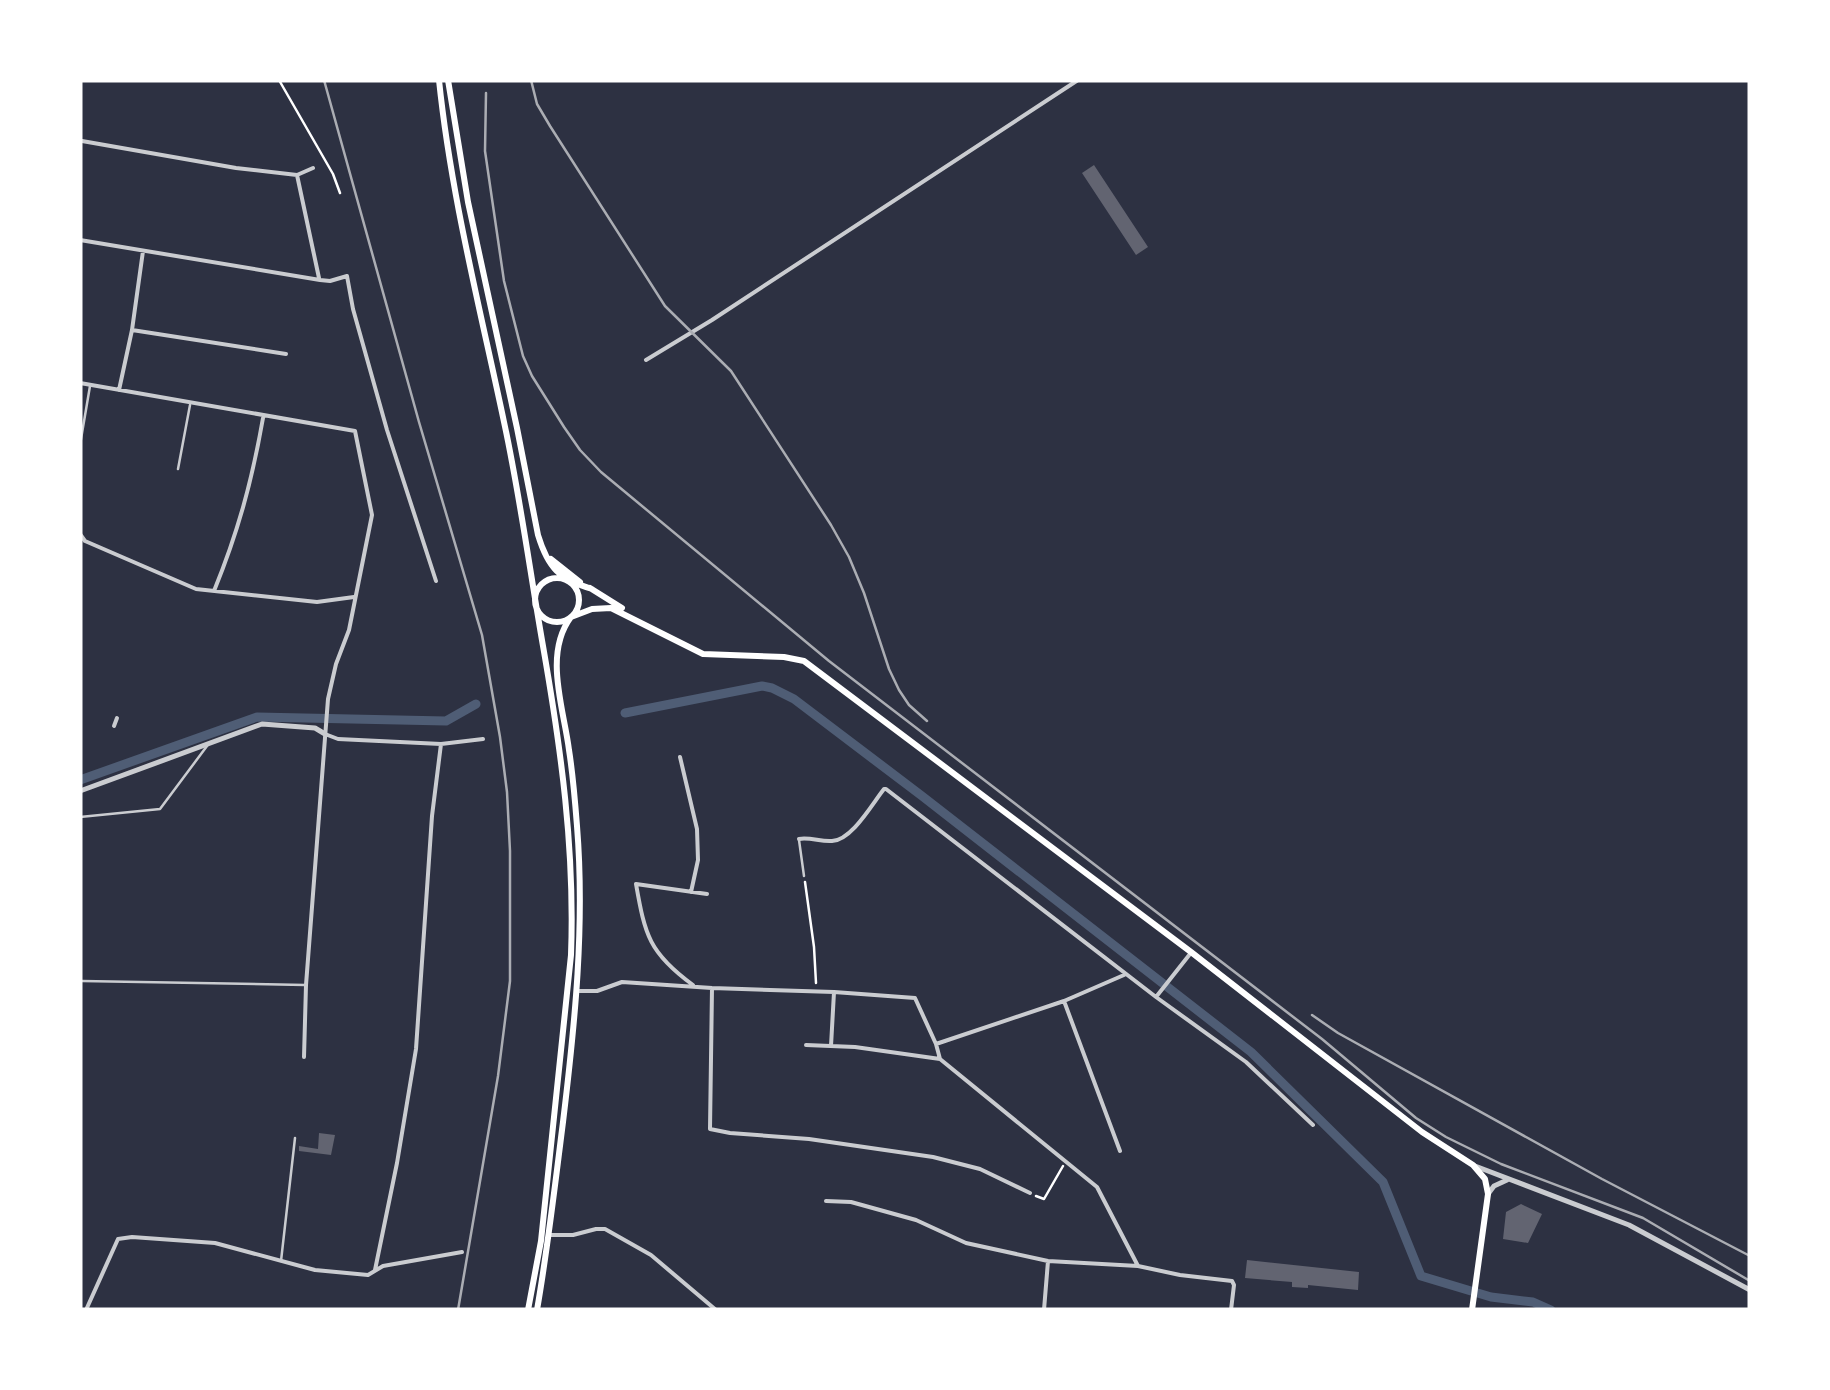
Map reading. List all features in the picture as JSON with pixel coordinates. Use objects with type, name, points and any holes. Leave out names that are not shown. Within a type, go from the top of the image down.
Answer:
[{"type":"main road","points":[[440,80],[457,203],[505,424],[566,796],[572,922],[568,986],[541,1241],[528,1310]]},
{"type":"main road","points":[[448,80],[468,202],[538,536],[554,569],[576,589],[579,599],[577,609],[561,632],[558,661],[578,837],[580,922],[576,991],[537,1310]]},
{"type":"main road","points":[[543,550],[562,570],[662,633]]},
{"type":"main road","points":[[592,589],[558,578],[547,581],[537,592],[539,612],[559,622],[600,607],[610,608],[710,656],[784,656],[804,661],[1191,952],[1422,1132],[1473,1166],[1484,1179],[1488,1194],[1472,1309]]},
{"type":"street","points":[[646,360],[1078,80]]},
{"type":"street","points":[[82,141],[297,176],[313,168]]},
{"type":"street","points":[[297,176],[320,280]]},
{"type":"street","points":[[80,240],[320,280],[346,276],[388,430],[436,581]]},
{"type":"street","points":[[119,390],[143,252]]},
{"type":"street","points":[[132,330],[286,354]]},
{"type":"street","points":[[80,383],[355,431],[372,514],[349,630],[332,682],[325,730],[304,1057]]},
{"type":"street","points":[[214,591],[235,538],[263,416]]},
{"type":"street","points":[[80,534],[82,542],[196,589],[317,602],[354,597]]},
{"type":"street","points":[[114,726],[116,718]]},
{"type":"street","points":[[80,791],[262,724],[315,728],[338,739],[441,744],[483,740]]},
{"type":"street","points":[[376,1270],[416,1049],[432,816],[441,744]]},
{"type":"street","points":[[680,757],[697,829],[698,860],[691,892]]},
{"type":"street","points":[[799,839],[831,841],[845,836],[885,789],[1156,998],[1246,1062],[1313,1126]]},
{"type":"street","points":[[697,988],[672,969],[649,942],[636,884],[707,894]]},
{"type":"street","points":[[1156,998],[1191,952]]},
{"type":"street","points":[[936,1044],[1064,1001],[1126,974]]},
{"type":"street","points":[[576,991],[597,990],[622,982],[915,998],[940,1060]]},
{"type":"street","points":[[712,988],[710,1129],[933,1158],[980,1169],[1030,1193]]},
{"type":"street","points":[[831,1046],[834,992]]},
{"type":"street","points":[[1064,1001],[1120,1150]]},
{"type":"street","points":[[806,1045],[855,1047],[940,1060],[1102,1193],[1138,1266]]},
{"type":"street","points":[[1473,1166],[1628,1226],[1750,1290]]},
{"type":"street","points":[[1488,1194],[1507,1180]]},
{"type":"street","points":[[826,1200],[850,1202],[916,1220],[966,1243],[1048,1261],[1138,1266],[1234,1284],[1231,1310]]},
{"type":"street","points":[[549,1235],[573,1236],[604,1230],[652,1255],[716,1310]]},
{"type":"street","points":[[86,1310],[118,1240],[132,1237],[215,1244],[315,1270],[368,1276],[383,1266],[462,1252]]},
{"type":"street","points":[[1044,1310],[1048,1261]]},
{"type":"lane","points":[[80,445],[90,384]]},
{"type":"lane","points":[[178,468],[190,404]]},
{"type":"lane","points":[[80,817],[160,809],[208,745]]},
{"type":"lane","points":[[799,839],[804,876]]},
{"type":"lane","points":[[82,981],[306,985]]},
{"type":"lane","points":[[281,1262],[295,1138]]},
{"type":"path","points":[[279,80],[340,193]]},
{"type":"path","points":[[804,876],[817,992]]},
{"type":"path","points":[[1030,1193],[1044,1199],[1066,1161]]},
{"type":"building","points":[[1094,165],[1148,247],[1136,255],[1082,173]]},
{"type":"building","points":[[319,1133],[335,1135],[331,1155],[299,1151],[299,1146],[318,1149]]},
{"type":"building","points":[[1521,1204],[1542,1214],[1528,1243],[1503,1239],[1506,1212]]},
{"type":"building","points":[[1247,1260],[1359,1272],[1358,1290],[1292,1287],[1292,1282],[1245,1278]]},
{"type":"waterway","points":[[625,713],[762,686],[794,699],[1251,1052],[1383,1182],[1421,1276],[1491,1297],[1533,1302],[1551,1310]]},
{"type":"waterway","points":[[80,780],[257,717],[446,721],[476,704]]},
{"type":"railway","points":[[324,80],[482,635],[507,792],[510,981],[458,1310]]},
{"type":"railway","points":[[531,80],[537,104],[550,126],[665,306],[731,371],[831,525],[864,593],[899,690],[927,721]]},
{"type":"railway","points":[[486,93],[485,151],[504,281],[523,356],[564,427],[601,472],[829,661],[1322,1039],[1416,1118],[1501,1164],[1643,1218],[1750,1281]]},
{"type":"railway","points":[[1312,1015],[1602,1179],[1750,1256]]}]
